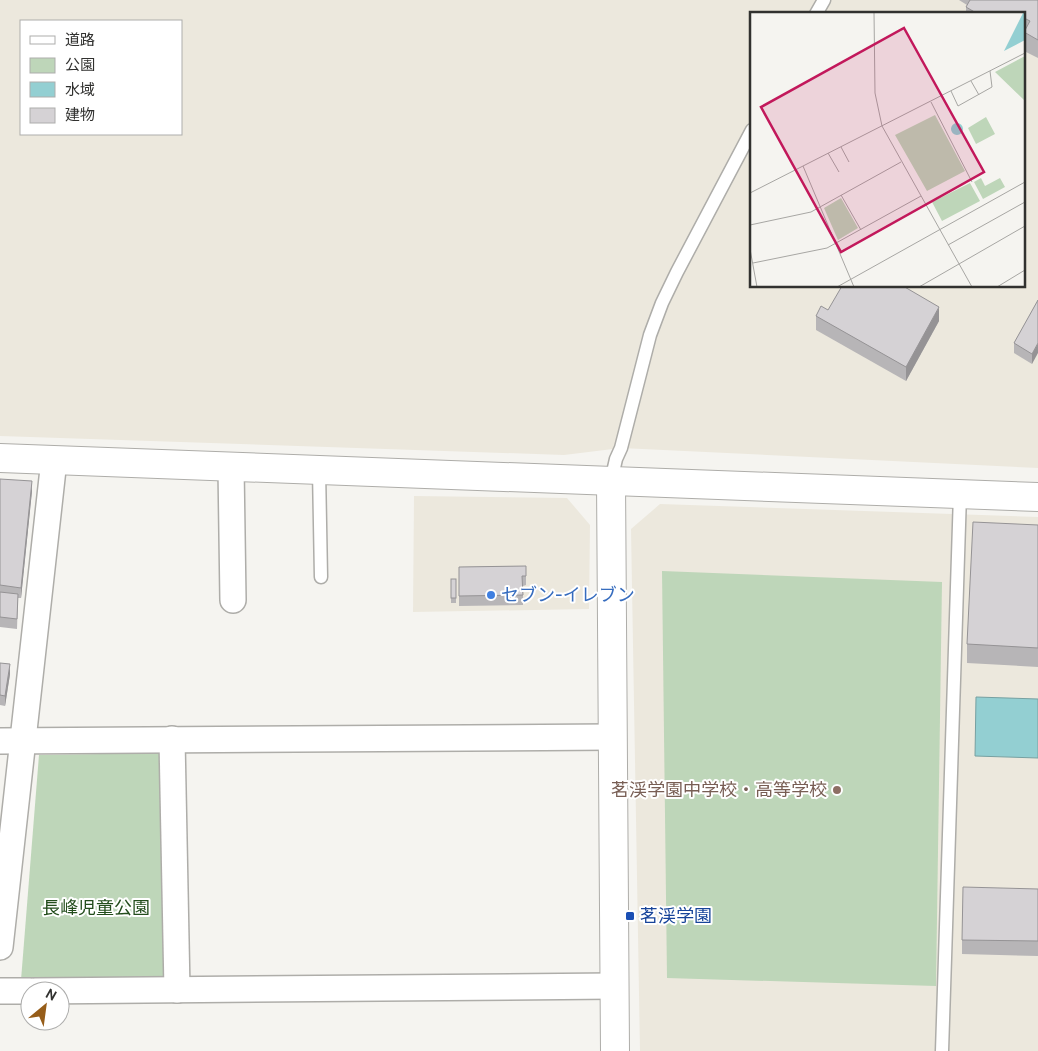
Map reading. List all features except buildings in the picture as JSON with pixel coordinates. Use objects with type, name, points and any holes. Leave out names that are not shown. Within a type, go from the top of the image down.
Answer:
[{"type":"street","points":[[0,458],[1038,496]]},
{"type":"street","points":[[0,947],[11,741],[54,460]]},
{"type":"street","points":[[231,466],[233,600]]},
{"type":"street","points":[[611,481],[615,1051]]},
{"type":"street","points":[[11,741],[612,736]]},
{"type":"street","points":[[172,739],[178,990]]},
{"type":"street","points":[[70,991],[614,986]]},
{"type":"street","points":[[0,991],[20,991]]},
{"type":"lane","points":[[817,12],[824,0]]},
{"type":"lane","points":[[611,481],[650,335],[662,303],[750,134]]},
{"type":"lane","points":[[319,470],[320,578]]},
{"type":"lane","points":[[942,1051],[960,494]]},
{"type":"shaded area","points":[[0,0],[1038,0],[1038,468],[621,448],[564,455],[0,436]]},
{"type":"shaded area","points":[[414,496],[567,498],[590,525],[589,609],[413,612]]},
{"type":"shaded area","name":"茗渓学園中学校・高等学校","points":[[660,504],[1038,517],[1038,1051],[640,1051],[631,529]]},
{"type":"green space","points":[[662,571],[942,582],[936,986],[667,978]]},
{"type":"green space","name":"長峰児童公園","points":[[163,753],[166,976],[21,980],[39,755]]},
{"type":"water","points":[[976,697],[1038,699],[1038,758],[975,756]]},
{"type":"place","name":"セブン-イレブン","points":[[491,595]]},
{"type":"place","name":"茗渓学園中学校・高等学校","points":[[837,790]]},
{"type":"place","name":"茗渓学園","points":[[630,916]]}]
